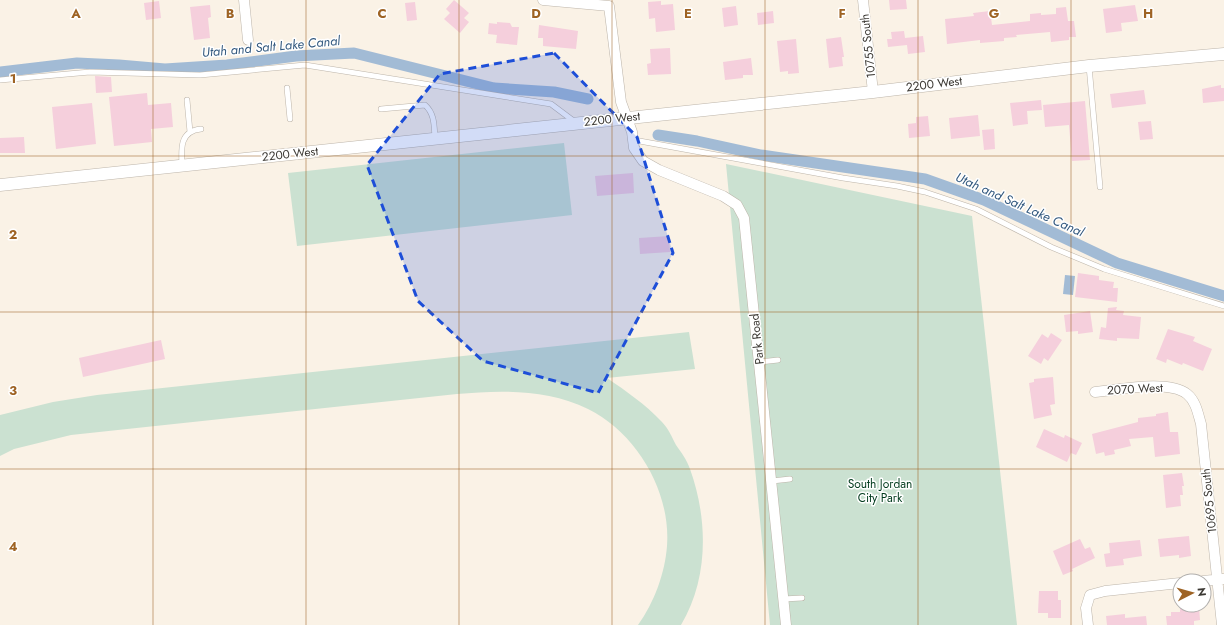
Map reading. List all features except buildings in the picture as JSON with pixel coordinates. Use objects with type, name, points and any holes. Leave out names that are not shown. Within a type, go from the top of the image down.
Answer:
[{"type":"street","points":[[244,0],[248,40]]},
{"type":"street","name":"Park Road","points":[[542,0],[610,6],[621,102],[634,140],[634,148],[643,161],[659,170],[723,196],[737,205],[744,218],[786,625]]},
{"type":"street","name":"10755 South","points":[[863,0],[873,92]]},
{"type":"street","name":"2200 West","points":[[0,185],[873,92],[1089,66],[1224,54]]},
{"type":"street","name":"2070 West","points":[[1096,392],[1161,386],[1175,389],[1186,394],[1196,406],[1202,424]]},
{"type":"street","name":"10695 South","points":[[1202,424],[1221,579],[1222,625]]},
{"type":"street","points":[[1088,625],[1086,608],[1090,595],[1105,591],[1172,584]]},
{"type":"lane","points":[[0,80],[90,72],[200,75],[305,65],[551,104],[576,123]]},
{"type":"lane","points":[[1089,66],[1100,187]]},
{"type":"lane","points":[[287,88],[290,119]]},
{"type":"lane","points":[[187,100],[190,132]]},
{"type":"lane","points":[[381,109],[425,106],[431,110],[433,116],[435,138]]},
{"type":"lane","points":[[182,165],[180,146],[185,135],[201,128]]},
{"type":"lane","points":[[634,140],[925,192],[976,209],[1071,256],[1104,269],[1224,306]]},
{"type":"lane","points":[[760,362],[778,360]]},
{"type":"lane","points":[[772,481],[790,479]]},
{"type":"lane","points":[[784,599],[802,598]]},
{"type":"highlighted area","points":[[554,53],[637,137],[673,253],[598,393],[483,361],[418,301],[367,165],[440,74]]},
{"type":"green space","points":[[564,143],[572,215],[297,246],[288,173]]},
{"type":"green space","name":"South Jordan City Park","points":[[726,164],[972,216],[1017,625],[770,625]]},
{"type":"green space","points":[[689,332],[695,369],[607,378],[656,415],[664,424],[687,462],[696,488],[702,528],[703,548],[701,568],[697,588],[681,625],[638,625],[649,607],[658,587],[664,567],[667,546],[667,526],[663,505],[657,485],[647,466],[636,449],[622,433],[606,420],[573,402],[541,394],[524,392],[490,392],[457,394],[71,435],[14,449],[0,456],[0,415],[53,402],[97,395]]},
{"type":"water","points":[[1065,275],[1075,276],[1073,295],[1063,294]]},
{"type":"waterway","name":"Utah and Salt Lake Canal","points":[[0,72],[77,63],[165,69],[227,65],[296,56],[354,53],[494,88],[554,92],[588,99]]},
{"type":"waterway","name":"Utah and Salt Lake Canal","points":[[658,135],[697,141],[761,155],[925,179],[984,200],[1117,263],[1224,296]]}]
